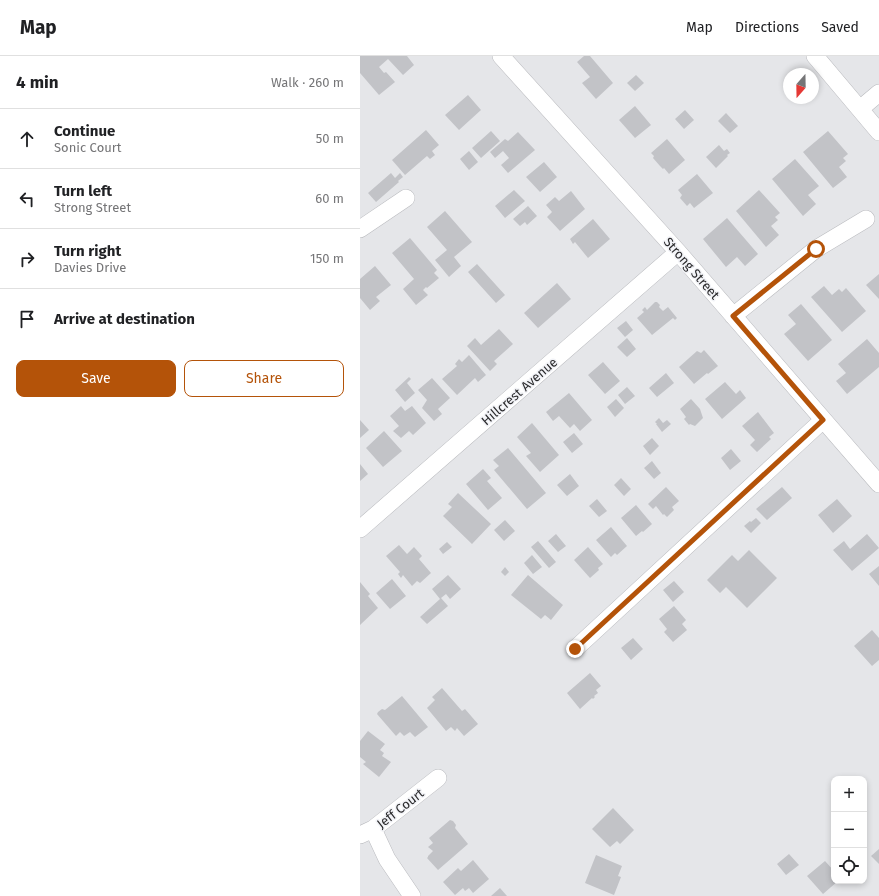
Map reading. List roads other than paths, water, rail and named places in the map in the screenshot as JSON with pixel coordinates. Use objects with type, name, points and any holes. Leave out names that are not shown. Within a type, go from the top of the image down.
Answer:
[{"type":"street","name":"Strong Street","points":[[501,56],[678,252],[879,484]]},
{"type":"street","points":[[815,56],[879,132]]},
{"type":"street","points":[[860,109],[879,93]]},
{"type":"street","points":[[360,229],[406,198]]},
{"type":"street","points":[[733,316],[816,249],[866,219]]},
{"type":"street","name":"Hillcrest Avenue","points":[[360,529],[678,252]]},
{"type":"street","points":[[575,649],[823,420]]},
{"type":"street","name":"Jeff Court","points":[[367,832],[438,778]]},
{"type":"street","points":[[367,832],[412,896]]}]
